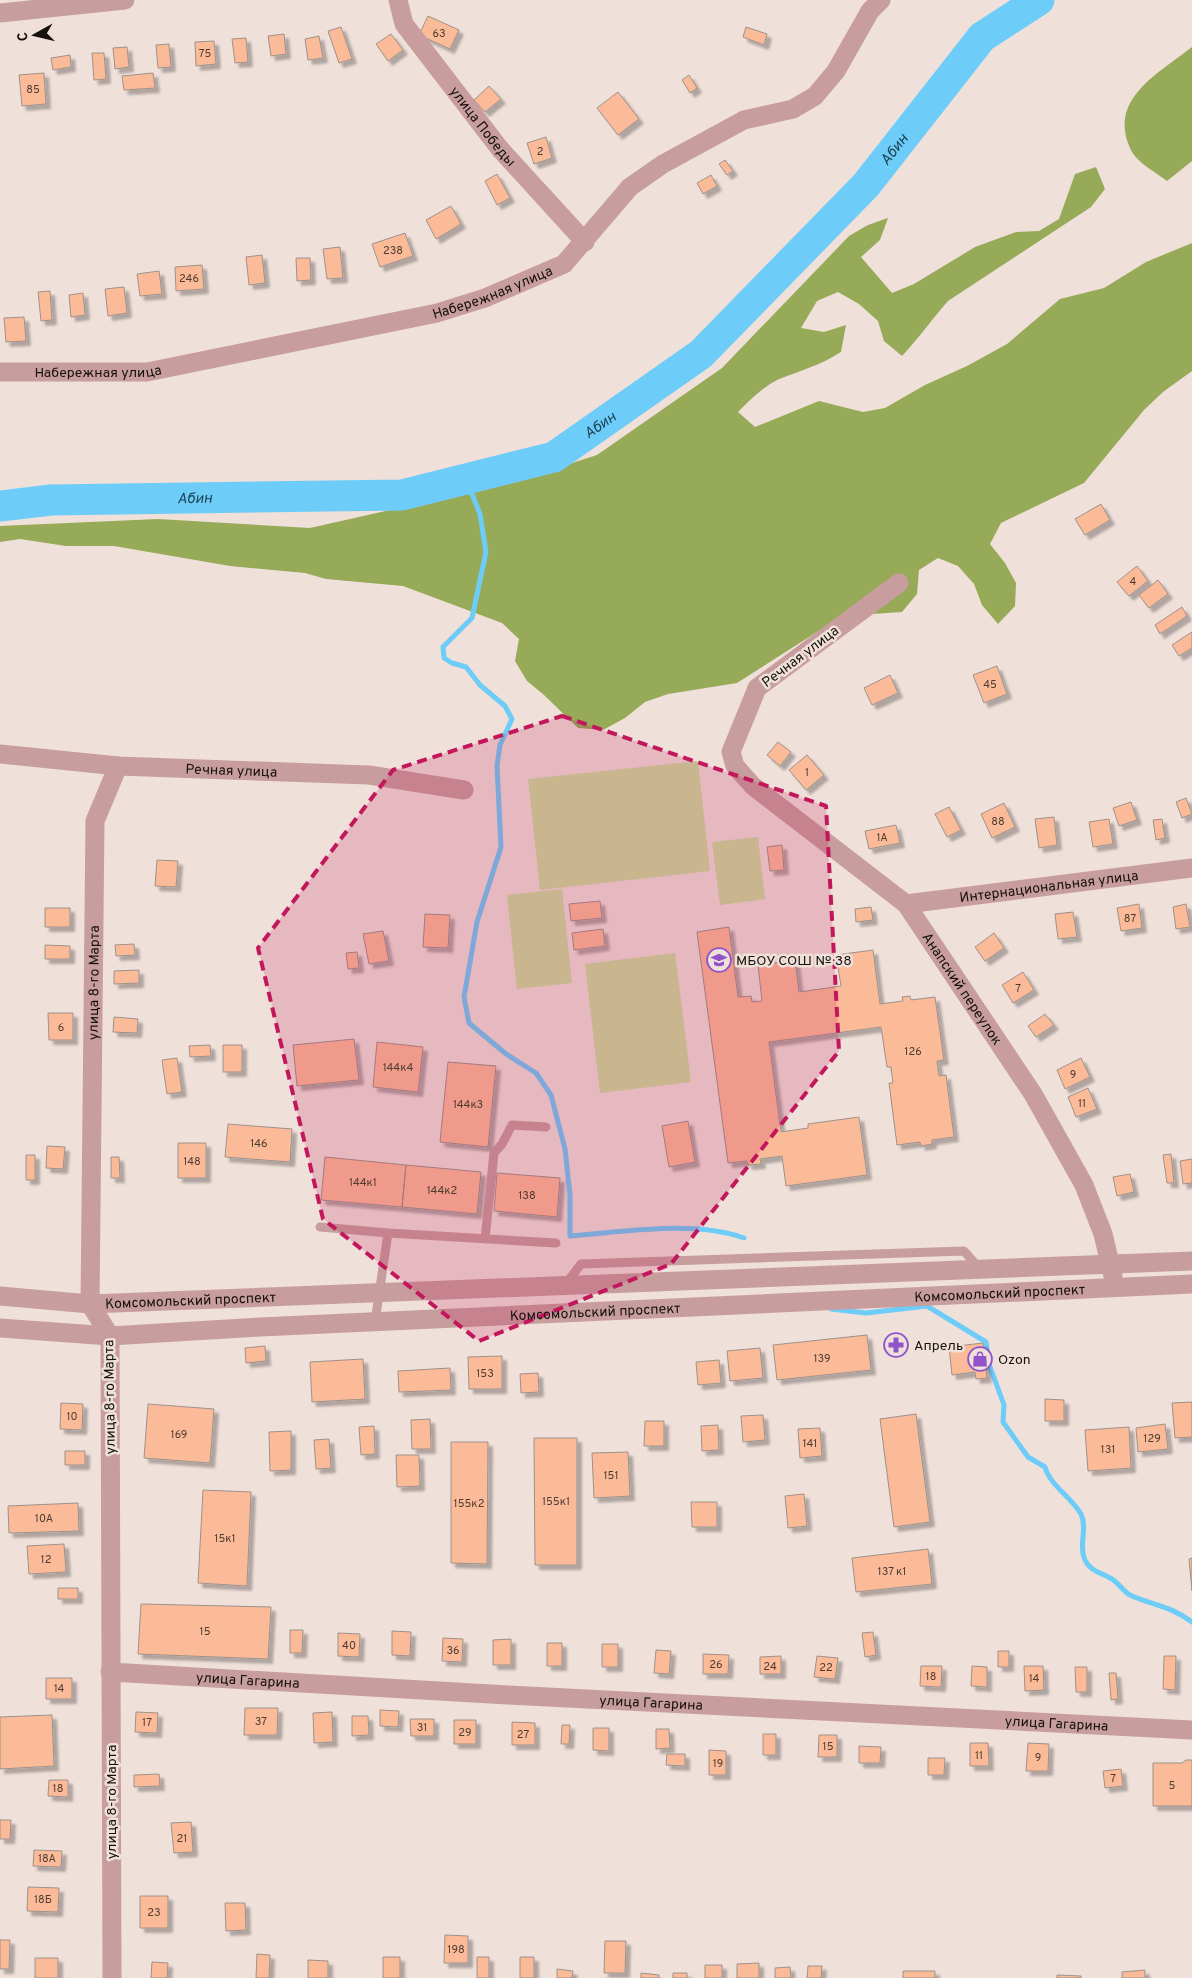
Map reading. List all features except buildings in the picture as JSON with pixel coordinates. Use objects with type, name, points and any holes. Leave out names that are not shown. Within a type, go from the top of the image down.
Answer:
[{"type":"street","points":[[0,12],[125,0]]},
{"type":"street","name":"улица Победы","points":[[398,0],[404,24],[488,133],[585,242]]},
{"type":"street","name":"Набережная улица","points":[[0,372],[147,372],[437,313],[485,298],[564,264],[585,242],[630,187],[663,164],[744,120],[793,109],[815,96],[836,71],[870,10],[881,0]]},
{"type":"street","name":"Речная улица","points":[[731,752],[757,688],[899,583]]},
{"type":"street","name":"Анапский переулок","points":[[731,752],[735,766],[753,786],[906,904],[1002,1045],[1084,1185],[1103,1234],[1112,1265],[1114,1287]]},
{"type":"street","name":"Речная улица","points":[[0,754],[118,766],[369,775],[464,790]]},
{"type":"street","name":"улица 8-го Марта","points":[[112,1978],[110,1336],[90,1304],[95,821],[118,766]]},
{"type":"street","name":"Интернациональная улица","points":[[906,904],[1192,868]]},
{"type":"street","name":"Комсомольский проспект","points":[[0,1296],[90,1304],[1192,1262]]},
{"type":"street","name":"Комсомольский проспект","points":[[0,1328],[110,1336],[1192,1284]]},
{"type":"street","name":"улица Гагарина","points":[[110,1672],[528,1696],[1192,1730]]},
{"type":"lane","points":[[485,1239],[494,1152],[502,1144],[512,1125],[546,1127]]},
{"type":"lane","points":[[320,1227],[556,1243]]},
{"type":"lane","points":[[375,1322],[388,1233]]},
{"type":"highlighted area","points":[[562,716],[826,806],[839,1051],[671,1264],[479,1341],[323,1219],[258,948],[393,770]]},
{"type":"green space","points":[[1192,47],[1192,161],[1167,181],[1143,164],[1132,152],[1125,134],[1125,117],[1130,103],[1139,90],[1164,67]]},
{"type":"green space","points":[[1096,167],[1105,189],[1091,207],[948,301],[902,356],[884,341],[878,321],[859,304],[838,292],[817,301],[801,328],[824,332],[846,325],[841,352],[777,380],[756,394],[738,412],[755,427],[819,401],[863,412],[885,408],[925,385],[967,366],[1007,344],[1060,299],[1104,288],[1146,262],[1192,243],[1192,371],[1163,392],[1144,410],[1084,483],[1001,523],[990,544],[1005,563],[1016,583],[1015,606],[998,624],[982,605],[974,584],[958,566],[938,558],[919,570],[917,594],[902,612],[842,616],[737,683],[668,694],[645,702],[625,718],[603,730],[578,728],[527,681],[515,661],[519,639],[502,623],[403,586],[326,579],[305,573],[230,566],[114,546],[66,546],[20,539],[0,542],[0,526],[158,519],[310,528],[510,483],[597,455],[722,368],[849,236],[868,225],[888,218],[880,240],[861,257],[892,293],[914,284],[975,247],[1016,232],[1039,231],[1059,219],[1075,174]]},
{"type":"green space","points":[[698,761],[710,871],[540,890],[528,779]]},
{"type":"green space","points":[[758,837],[765,899],[720,905],[712,842]]},
{"type":"green space","points":[[562,889],[572,983],[517,989],[507,895]]},
{"type":"green space","points":[[675,953],[691,1082],[600,1093],[585,964]]},
{"type":"waterway","name":"Абин","points":[[0,506],[51,500],[402,495],[554,457],[701,354],[866,185],[982,37],[1039,0]]},
{"type":"waterway","points":[[466,479],[480,514],[486,552],[472,618],[443,647],[444,658],[452,663],[466,667],[480,685],[505,706],[512,719],[500,745],[497,766],[501,847],[477,922],[464,997],[469,1023],[506,1054],[536,1073],[551,1095],[565,1149],[570,1195],[570,1236],[681,1228],[724,1233],[744,1238]]},
{"type":"waterway","points":[[831,1309],[866,1313],[927,1306],[986,1342],[989,1364],[1004,1405],[1003,1422],[1028,1457],[1045,1467],[1051,1479],[1081,1514],[1084,1525],[1082,1549],[1087,1564],[1115,1581],[1129,1595],[1170,1609],[1192,1622]]},
{"type":"place","name":"МБОУ СОШ № 38","points":[[719,960]]},
{"type":"place","name":"Апрель","points":[[896,1345]]},
{"type":"place","name":"Ozon","points":[[980,1359]]}]
